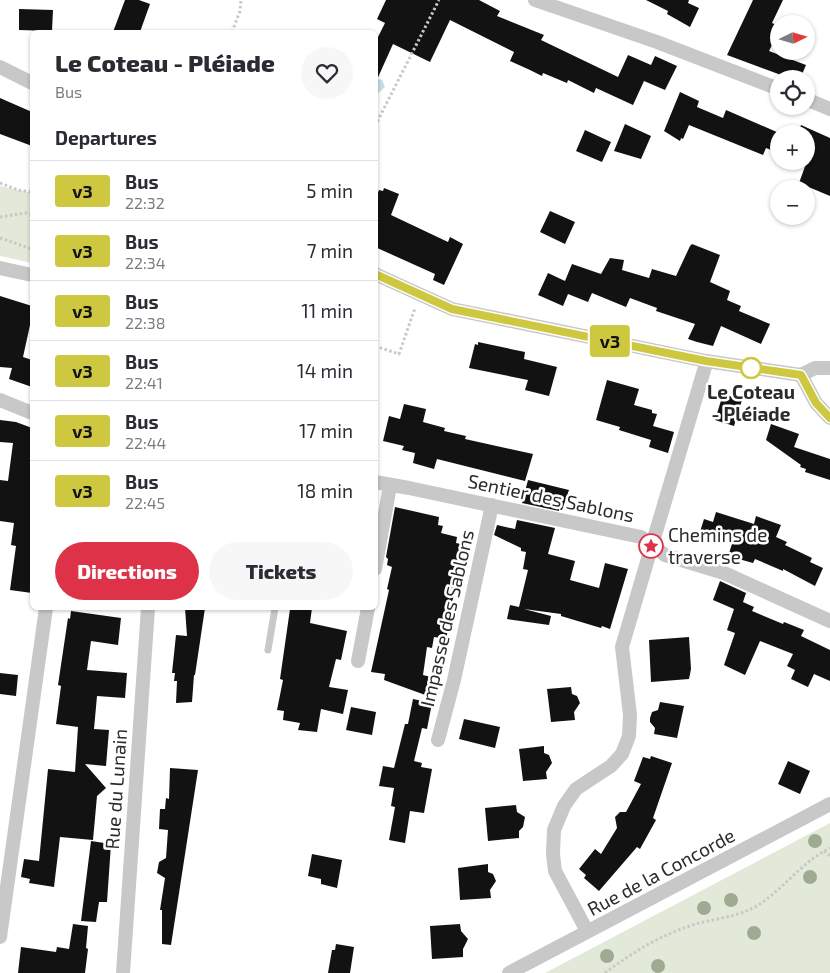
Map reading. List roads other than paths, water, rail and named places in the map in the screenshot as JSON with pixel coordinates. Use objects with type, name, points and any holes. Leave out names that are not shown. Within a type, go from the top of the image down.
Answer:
[{"type":"street","points":[[535,0],[657,42],[770,86]]},
{"type":"street","points":[[0,67],[30,82]]},
{"type":"street","points":[[815,103],[830,108]]},
{"type":"street","points":[[0,268],[30,275]]},
{"type":"street","points":[[378,275],[452,309],[706,361],[801,375],[815,368],[830,368]]},
{"type":"street","name":"Sentier des Sablons","points":[[378,483],[641,537],[652,545],[705,367]]},
{"type":"street","points":[[801,375],[816,403],[830,418]]},
{"type":"street","points":[[0,400],[30,412]]},
{"type":"street","points":[[378,552],[390,486]]},
{"type":"street","name":"Impasse des Sablons","points":[[438,740],[454,680],[492,505]]},
{"type":"street","points":[[588,931],[555,871],[552,854],[554,830],[564,806],[576,789],[611,766],[622,754],[629,736],[630,715],[622,647],[652,545],[665,555],[724,574],[830,620]]},
{"type":"street","points":[[0,937],[46,610]]},
{"type":"street","name":"Rue du Lunain","points":[[123,973],[148,610]]},
{"type":"street","points":[[358,661],[368,610]]},
{"type":"street","name":"Rue de la Concorde","points":[[509,973],[830,804]]},
{"type":"lane","points":[[268,650],[275,610]]},
{"type":"water","points":[[378,79],[382,80],[385,87],[378,93]]},
{"type":"place","name":"Le Coteau - Pléiade","points":[[751,368]]},
{"type":"place","name":"Chemins de traverse","points":[[651,546]]}]
